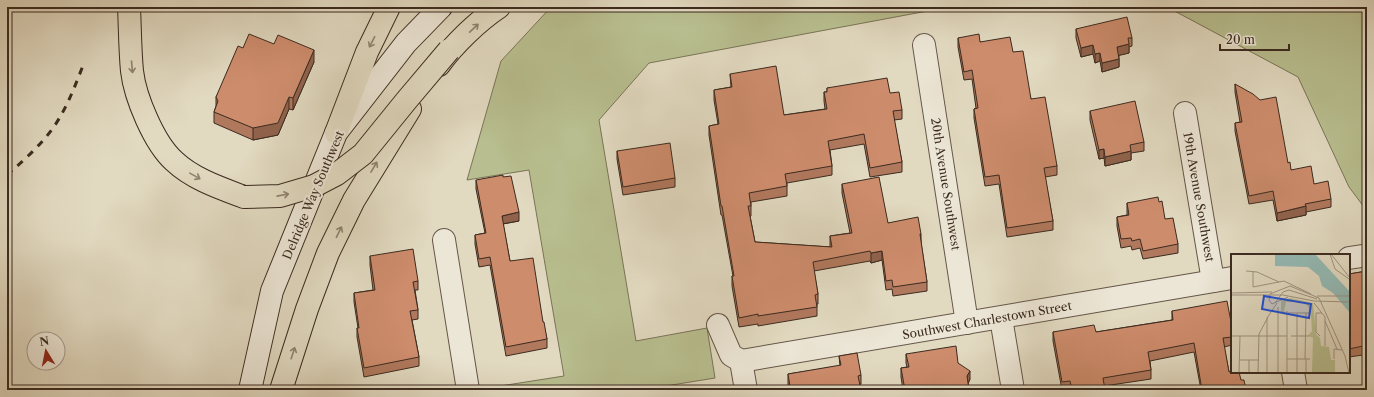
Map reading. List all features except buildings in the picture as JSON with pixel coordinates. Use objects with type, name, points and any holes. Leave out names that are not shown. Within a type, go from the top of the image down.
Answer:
[{"type":"highway","points":[[117,7],[130,28]]},
{"type":"highway","points":[[129,7],[132,72],[142,108],[155,137],[173,161],[192,175],[220,189],[244,197],[280,196],[314,186],[338,174],[363,154],[406,100],[449,50],[491,12],[499,7]]},
{"type":"highway","points":[[130,28],[140,7]]},
{"type":"highway","points":[[336,134],[367,52],[389,7]]},
{"type":"highway","points":[[281,390],[307,309],[323,267],[354,200],[398,126],[449,50]]},
{"type":"street","name":"Delridge Way Southwest","points":[[250,390],[272,292],[336,134],[406,43],[441,7]]},
{"type":"street","name":"20th Avenue Southwest","points":[[924,45],[967,323]]},
{"type":"street","name":"19th Avenue Southwest","points":[[1185,113],[1222,280]]},
{"type":"street","points":[[444,240],[468,390]]},
{"type":"street","name":"Southwest Charlestown Street","points":[[741,361],[1222,280]]},
{"type":"street","points":[[1001,318],[1013,390]]},
{"type":"street","points":[[718,325],[731,355],[741,361],[746,390]]},
{"type":"street","points":[[1293,373],[1296,390]]},
{"type":"green space","points":[[551,7],[949,7],[649,63],[599,120],[636,341],[707,328],[715,378],[641,390],[495,390],[494,387],[564,376],[529,170],[467,180],[501,61]]},
{"type":"green space","points":[[1167,7],[1367,7],[1367,211],[1349,187],[1298,77]]},
{"type":"railway","points":[[7,175],[37,147],[53,128],[67,105],[84,63]]}]
